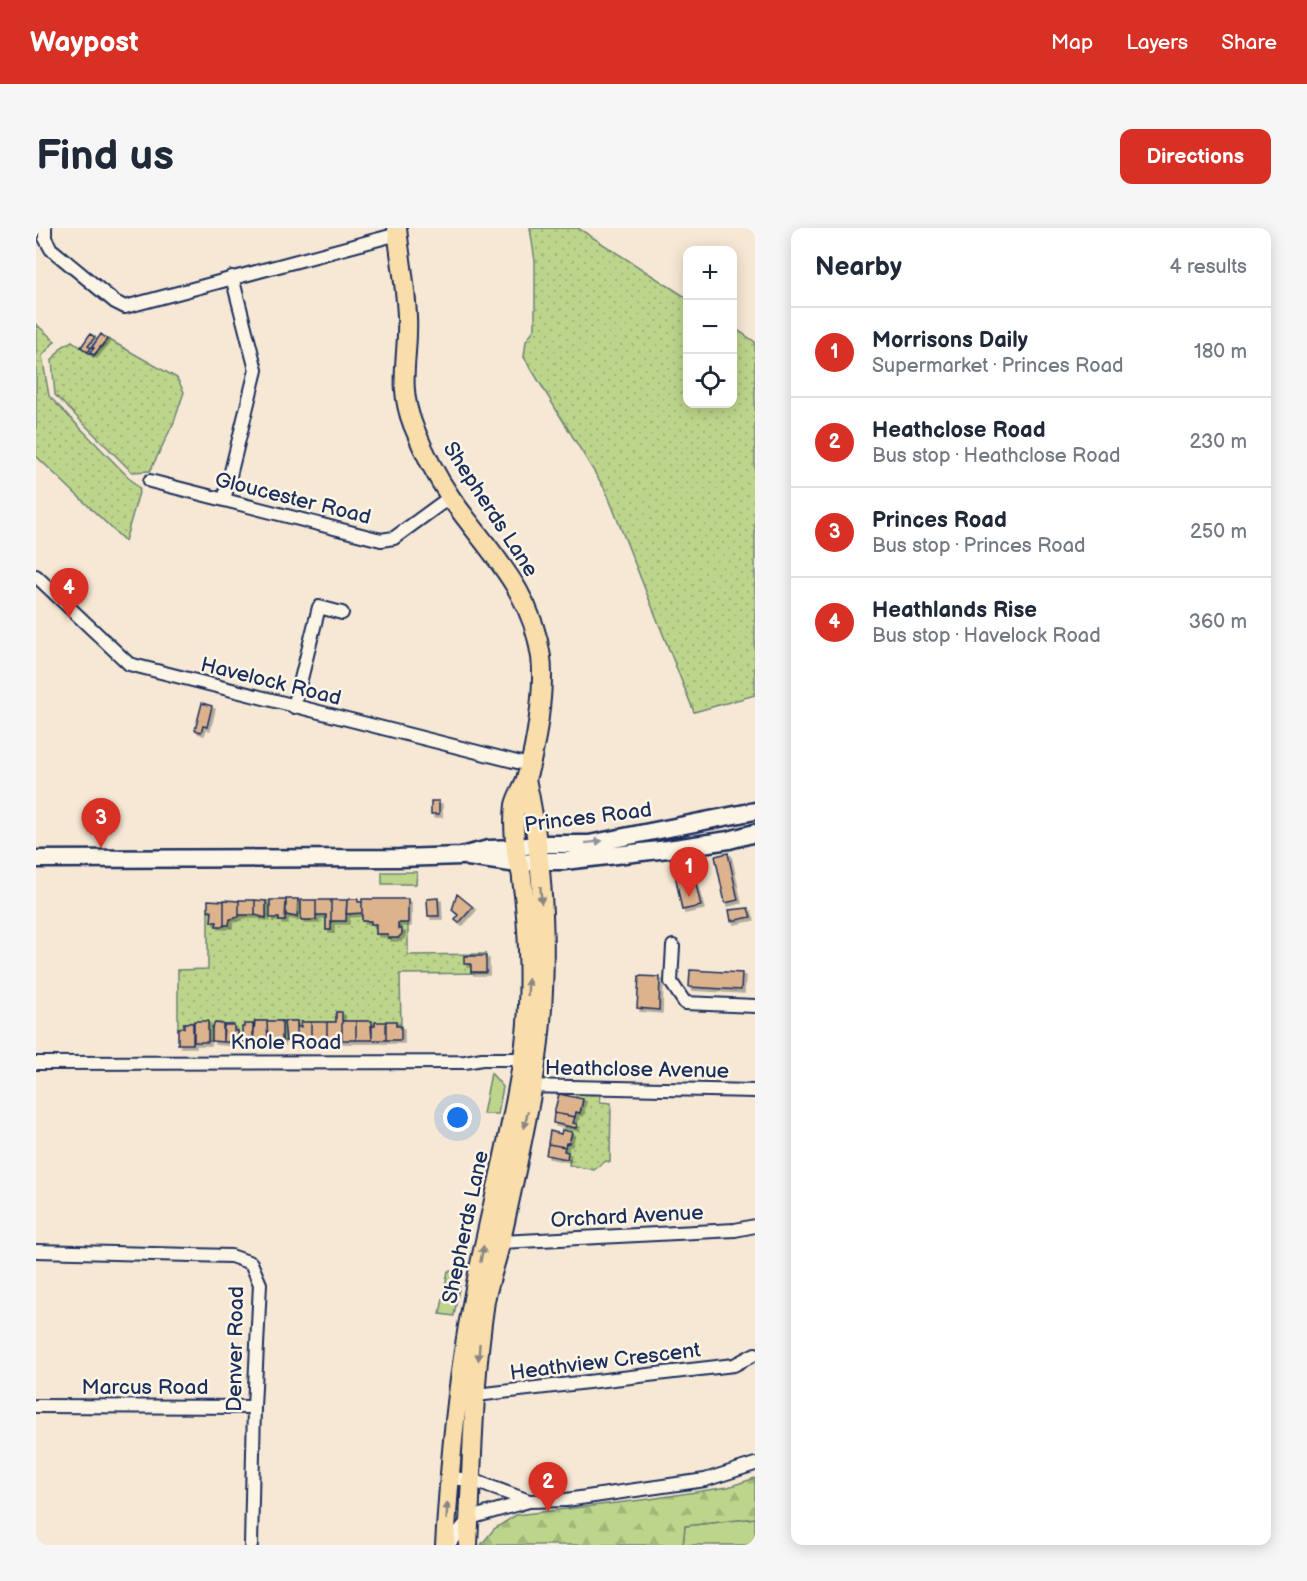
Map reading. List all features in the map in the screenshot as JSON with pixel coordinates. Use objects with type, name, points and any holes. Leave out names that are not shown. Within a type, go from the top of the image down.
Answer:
[{"type":"main road","name":"Shepherds Lane","points":[[398,231],[408,321],[403,378],[405,398],[416,433],[450,497],[514,580],[536,627],[541,659],[542,688],[527,772],[515,803],[517,856],[522,875],[529,973],[527,1020],[529,1059],[501,1242],[486,1298],[479,1345],[450,1478],[447,1545]]},
{"type":"main road","name":"Shepherds Lane","points":[[527,772],[538,852],[543,929],[539,1042],[529,1059]]},
{"type":"main road","name":"Princes Road","points":[[36,859],[517,856],[755,811]]},
{"type":"main road","name":"Princes Road","points":[[538,852],[564,861],[668,849],[754,835]]},
{"type":"main road","name":"Shepherds Lane","points":[[468,1545],[471,1480],[467,1396],[472,1303],[525,1086]]},
{"type":"street","points":[[44,228],[45,238],[54,252],[117,304],[128,307],[398,231]]},
{"type":"street","points":[[224,500],[256,370],[232,277]]},
{"type":"street","name":"Gloucester Road","points":[[150,481],[381,540],[394,538],[450,497]]},
{"type":"street","name":"Havelock Road","points":[[36,576],[129,664],[527,772]]},
{"type":"street","points":[[294,707],[319,607],[342,613]]},
{"type":"street","points":[[673,946],[671,982],[684,1003],[755,1006]]},
{"type":"street","name":"Knole Road","points":[[36,1063],[465,1062],[482,1059],[529,1059]]},
{"type":"street","name":"Heathclose Avenue","points":[[525,1086],[755,1091]]},
{"type":"street","name":"Orchard Avenue","points":[[501,1242],[735,1230],[755,1226]]},
{"type":"street","name":"Denver Road","points":[[36,1251],[231,1256],[251,1263],[260,1284],[251,1545]]},
{"type":"street","name":"Heathview Crescent","points":[[467,1396],[734,1365],[755,1354]]},
{"type":"street","name":"Marcus Road","points":[[36,1406],[254,1407]]},
{"type":"street","points":[[447,1545],[470,1518],[529,1501],[566,1500],[705,1480],[755,1464]]},
{"type":"street","points":[[450,1478],[471,1480],[529,1501]]},
{"type":"green space","points":[[530,228],[578,228],[683,295],[683,408],[737,408],[737,330],[755,342],[755,695],[694,712],[606,491],[524,357],[526,341],[535,328],[535,261]]},
{"type":"green space","points":[[36,324],[55,341],[42,356],[49,396],[140,489],[125,541],[36,456]]},
{"type":"green space","points":[[108,339],[177,378],[184,392],[174,422],[150,471],[132,472],[55,395],[52,360],[62,347],[72,341],[94,357]]},
{"type":"green space","points":[[382,872],[417,872],[416,884],[382,884]]},
{"type":"green space","points":[[298,900],[301,900],[301,920],[316,920],[316,915],[326,915],[326,930],[331,930],[331,921],[346,921],[346,914],[362,913],[362,921],[371,921],[376,924],[376,934],[388,934],[388,938],[398,938],[400,934],[398,923],[408,923],[408,955],[486,954],[464,956],[471,964],[471,972],[486,973],[400,974],[401,1026],[396,1026],[396,1021],[371,1026],[371,1021],[342,1021],[336,1012],[336,1022],[301,1022],[301,1027],[297,1027],[297,1021],[284,1021],[286,1041],[282,1041],[282,1021],[255,1021],[255,1032],[253,1032],[253,1024],[242,1042],[238,1042],[238,1031],[234,1031],[233,1025],[225,1025],[223,1028],[221,1023],[215,1023],[212,1028],[212,1041],[208,1041],[208,1021],[184,1023],[184,1028],[178,1028],[178,970],[208,969],[208,911],[212,911],[211,922],[217,922],[217,926],[229,925],[230,919],[239,915],[260,915],[261,918],[266,918],[266,901],[270,901],[279,921],[285,921],[286,915],[297,917]]},
{"type":"green space","points":[[491,1073],[503,1087],[498,1114],[483,1114]]},
{"type":"green space","points":[[577,1093],[601,1094],[600,1102],[611,1103],[610,1162],[606,1161],[594,1170],[569,1165],[568,1152],[564,1151],[572,1133],[564,1131],[565,1126],[576,1128],[577,1124],[573,1123],[576,1112],[580,1113],[583,1100],[576,1098]]},
{"type":"green space","points":[[448,1271],[462,1272],[454,1316],[440,1314]]},
{"type":"green space","points":[[755,1478],[755,1518],[685,1526],[683,1545],[481,1545],[494,1529],[516,1515],[728,1487]]},
{"type":"green space","points":[[755,1518],[755,1545],[683,1545],[685,1526]]},
{"type":"building","points":[[90,334],[95,337],[88,346],[91,348],[88,352],[81,347]]},
{"type":"building","points":[[101,334],[107,339],[94,355],[90,353],[94,348],[92,347]]},
{"type":"building","points":[[202,703],[212,706],[207,727],[203,726],[201,732],[195,730]]},
{"type":"building","points":[[431,801],[439,801],[439,814],[431,814]]},
{"type":"building","points":[[728,853],[738,900],[725,903],[715,856]]},
{"type":"building","points":[[693,871],[701,906],[682,910],[675,874]]},
{"type":"building","points":[[457,894],[473,907],[459,923],[455,920],[458,915],[452,910]]},
{"type":"building","points":[[438,898],[439,916],[428,916],[427,899]]},
{"type":"building","points":[[286,899],[298,899],[297,917],[286,915]]},
{"type":"building","points":[[358,899],[358,902],[362,902],[362,913],[346,914],[347,900]]},
{"type":"building","points":[[362,899],[408,899],[408,923],[398,923],[398,929],[402,929],[402,934],[398,938],[388,938],[388,934],[376,934],[376,924],[371,924],[371,921],[362,921]]},
{"type":"building","points":[[208,900],[224,901],[224,926],[216,926],[217,922],[211,922],[212,911],[208,911]]},
{"type":"building","points":[[224,900],[239,901],[239,917],[230,919],[229,925],[224,925]]},
{"type":"building","points":[[239,900],[255,900],[255,915],[239,915]]},
{"type":"building","points":[[255,900],[266,901],[266,918],[255,915]]},
{"type":"building","points":[[270,900],[286,900],[285,921],[270,918]]},
{"type":"building","points":[[301,900],[316,900],[316,920],[301,920]]},
{"type":"building","points":[[316,900],[331,900],[331,930],[326,930],[326,915],[316,915]]},
{"type":"building","points":[[331,900],[347,900],[346,921],[331,921]]},
{"type":"building","points":[[748,908],[751,917],[731,921],[729,910]]},
{"type":"building","points":[[464,956],[486,956],[486,972],[471,972],[471,964],[464,964]]},
{"type":"building","points":[[690,970],[742,973],[741,990],[689,987]]},
{"type":"building","points":[[639,976],[660,977],[659,1010],[637,1008]]},
{"type":"building","points":[[336,1012],[342,1012],[342,1040],[327,1040],[327,1022],[336,1022]]},
{"type":"building","points":[[194,1021],[208,1021],[208,1042],[194,1042]]},
{"type":"building","points":[[255,1021],[267,1021],[268,1042],[253,1042]]},
{"type":"building","points":[[267,1021],[282,1021],[282,1042],[268,1042]]},
{"type":"building","points":[[284,1021],[297,1021],[297,1041],[286,1041]]},
{"type":"building","points":[[342,1021],[356,1021],[356,1040],[342,1040]]},
{"type":"building","points":[[356,1021],[372,1021],[372,1040],[356,1040]]},
{"type":"building","points":[[386,1021],[396,1021],[396,1026],[401,1026],[401,1040],[386,1040]]},
{"type":"building","points":[[301,1022],[311,1022],[311,1040],[297,1040],[297,1027],[301,1027]]},
{"type":"building","points":[[311,1022],[327,1022],[327,1040],[311,1040]]},
{"type":"building","points":[[375,1022],[386,1022],[386,1040],[372,1040],[371,1026],[375,1026]]},
{"type":"building","points":[[184,1023],[193,1023],[193,1044],[178,1044],[178,1028],[184,1028]]},
{"type":"building","points":[[215,1023],[223,1024],[223,1042],[212,1041],[212,1028]]},
{"type":"building","points":[[244,1024],[253,1024],[253,1042],[242,1042]]},
{"type":"building","points":[[224,1025],[234,1025],[234,1031],[238,1031],[238,1042],[223,1042]]},
{"type":"building","points":[[559,1094],[583,1099],[580,1113],[576,1112],[575,1117],[554,1113]]},
{"type":"building","points":[[554,1113],[575,1117],[573,1123],[577,1124],[576,1128],[553,1123]]},
{"type":"building","points":[[562,1130],[572,1132],[569,1143],[566,1143],[565,1147],[548,1144],[550,1131],[561,1134]]},
{"type":"building","points":[[548,1144],[565,1147],[564,1151],[568,1152],[567,1159],[546,1155]]},
{"type":"place","name":"Heathlands Rise","points":[[69,618]]},
{"type":"place","name":"Princes Road","points":[[101,848]]},
{"type":"place","name":"Morrisons Daily","points":[[689,897]]},
{"type":"place","name":"Heathclose Road","points":[[548,1512]]}]
